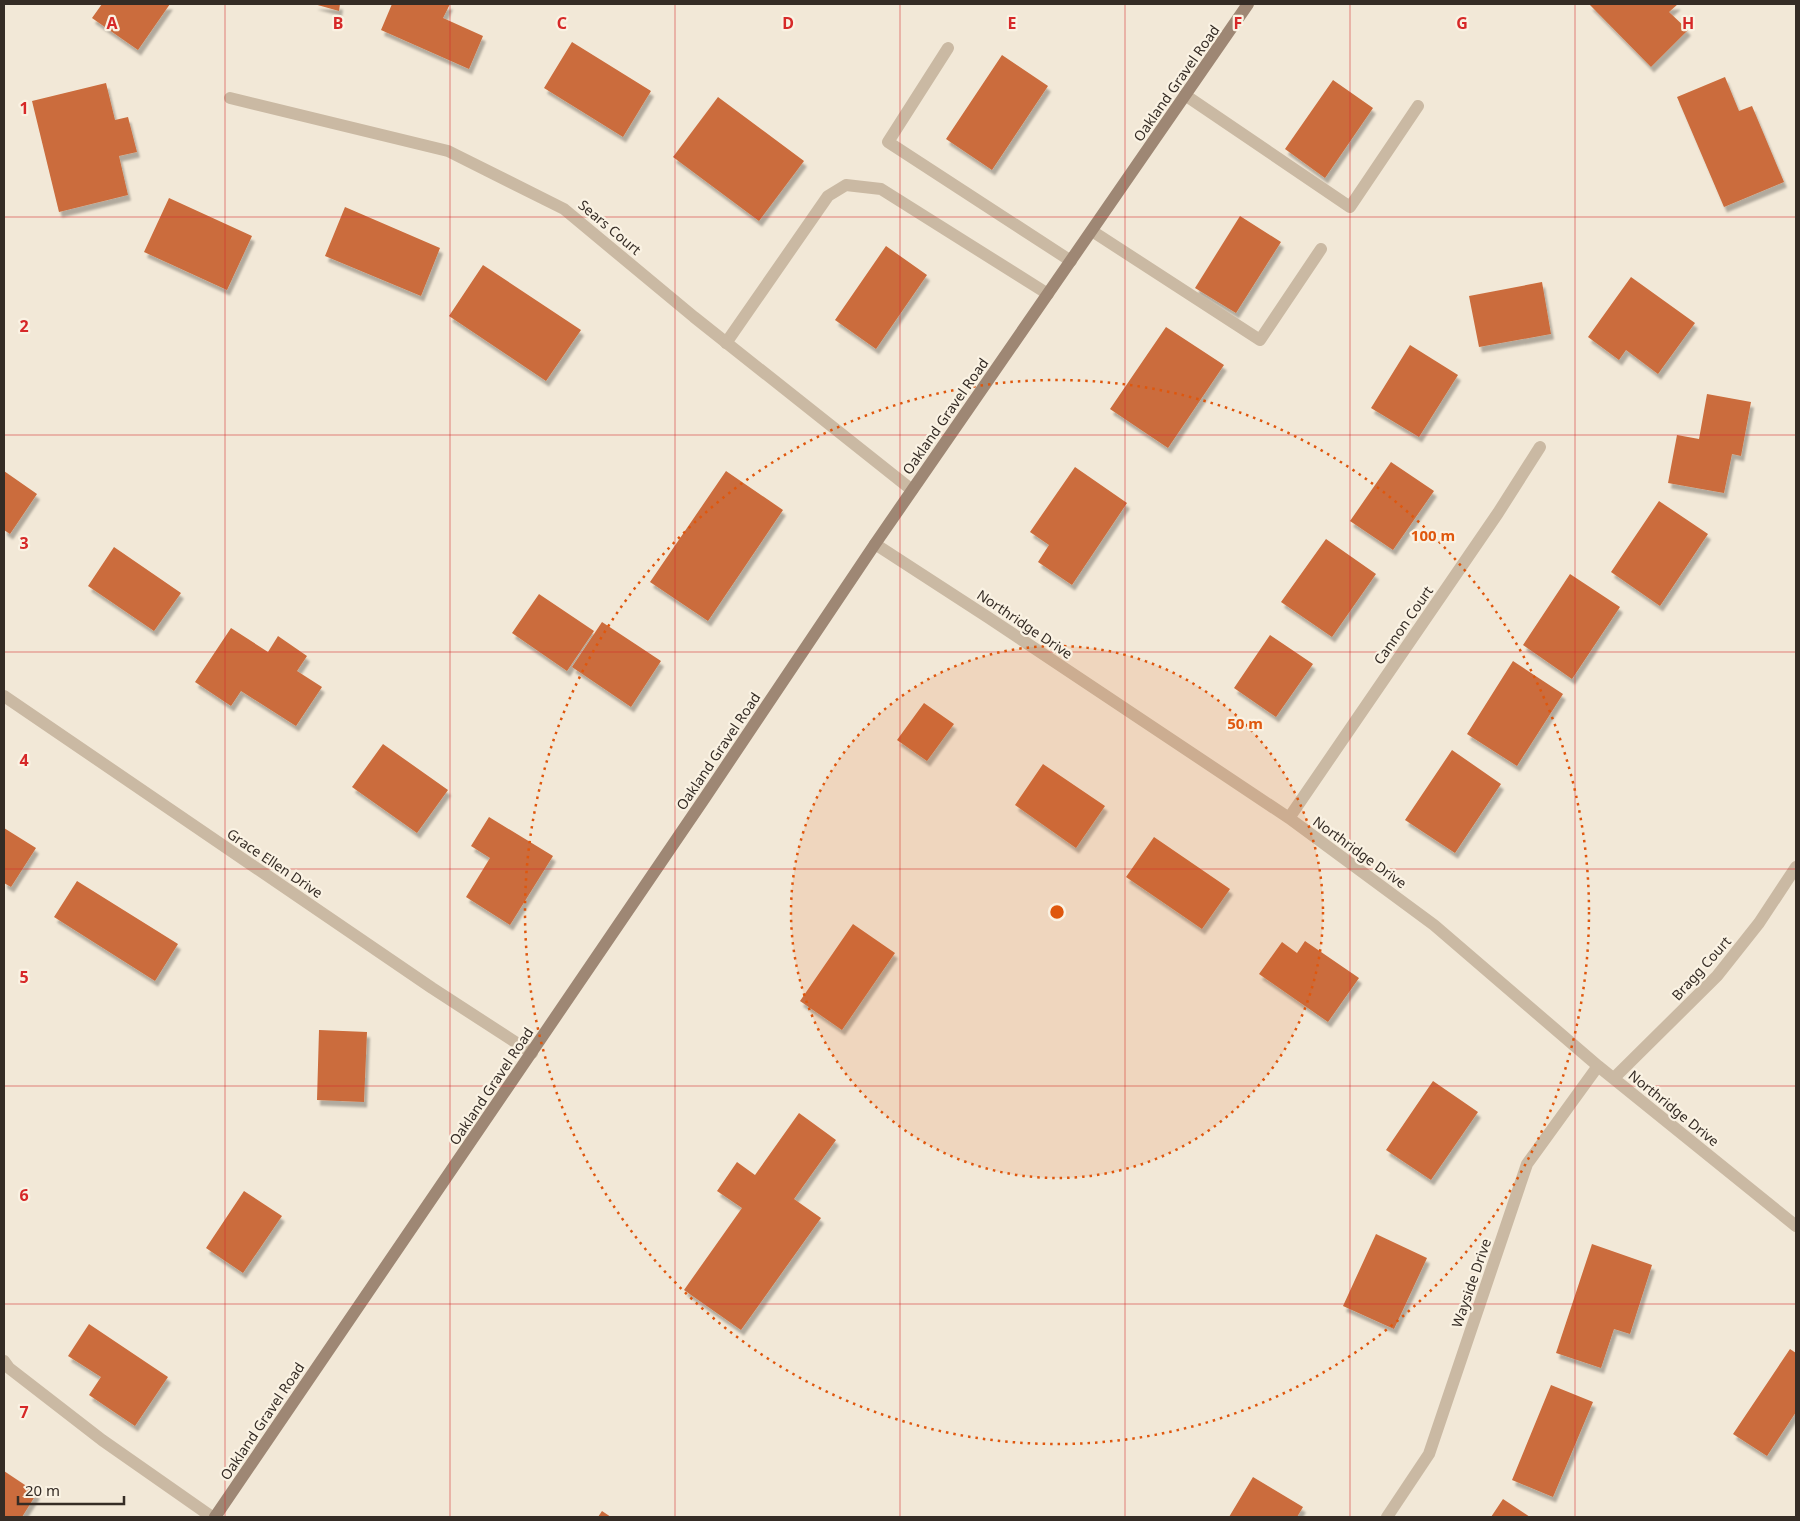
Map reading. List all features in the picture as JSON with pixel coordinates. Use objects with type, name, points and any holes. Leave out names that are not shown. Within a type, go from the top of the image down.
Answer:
[{"type":"street","name":"Oakland Gravel Road","points":[[213,1517],[532,1053],[875,544],[1248,4]]},
{"type":"street","points":[[948,48],[888,142],[1071,261]]},
{"type":"street","points":[[1185,95],[1350,208],[1418,106]]},
{"type":"street","name":"Sears Court","points":[[230,98],[448,152],[564,209],[726,342],[912,490]]},
{"type":"street","points":[[726,342],[828,196],[846,185],[881,189],[1048,294]]},
{"type":"street","points":[[1092,231],[1260,340],[1322,249]]},
{"type":"street","name":"Cannon Court","points":[[1288,818],[1498,513],[1540,447]]},
{"type":"street","name":"Northridge Drive","points":[[875,544],[1006,628],[1288,818],[1434,924],[1598,1066],[1796,1226]]},
{"type":"street","name":"Grace Ellen Drive","points":[[4,696],[424,983],[532,1053]]},
{"type":"street","name":"Bragg Court","points":[[1614,1078],[1717,976],[1754,930],[1796,867]]},
{"type":"street","name":"Wayside Drive","points":[[1387,1517],[1429,1454],[1527,1164],[1598,1066]]},
{"type":"street","points":[[4,1361],[9,1368],[102,1440],[213,1517]]},
{"type":"building","points":[[102,4],[170,4],[138,50],[92,18]]},
{"type":"building","points":[[314,4],[340,4],[339,11]]},
{"type":"building","points":[[392,4],[450,4],[443,18],[483,36],[469,69],[381,30]]},
{"type":"building","points":[[1589,4],[1678,4],[1669,12],[1688,30],[1651,67]]},
{"type":"building","points":[[572,42],[651,91],[623,137],[544,88]]},
{"type":"building","points":[[1002,55],[1048,86],[992,170],[946,139]]},
{"type":"building","points":[[1725,77],[1739,111],[1752,106],[1784,182],[1724,207],[1677,97]]},
{"type":"building","points":[[1333,80],[1373,108],[1325,178],[1285,149]]},
{"type":"building","points":[[106,83],[115,120],[128,117],[137,152],[119,156],[128,195],[59,212],[32,101]]},
{"type":"building","points":[[718,97],[804,161],[759,221],[673,157]]},
{"type":"building","points":[[169,198],[252,236],[227,290],[144,252]]},
{"type":"building","points":[[345,207],[440,248],[421,296],[325,256]]},
{"type":"building","points":[[1240,216],[1281,242],[1236,313],[1195,288]]},
{"type":"building","points":[[886,246],[927,275],[876,349],[835,320]]},
{"type":"building","points":[[483,265],[581,330],[546,381],[449,316]]},
{"type":"building","points":[[1631,277],[1695,323],[1658,374],[1626,350],[1619,360],[1588,337]]},
{"type":"building","points":[[1542,282],[1551,334],[1479,347],[1469,296]]},
{"type":"building","points":[[1166,327],[1224,365],[1168,448],[1110,409]]},
{"type":"building","points":[[1410,345],[1458,375],[1419,437],[1371,408]]},
{"type":"building","points":[[1707,394],[1751,402],[1741,456],[1732,454],[1724,493],[1668,483],[1677,435],[1699,439]]},
{"type":"building","points":[[1391,462],[1434,491],[1393,550],[1350,521]]},
{"type":"building","points":[[1075,467],[1127,503],[1072,585],[1038,562],[1049,545],[1030,532]]},
{"type":"building","points":[[4,471],[37,494],[10,534],[4,530]]},
{"type":"building","points":[[726,471],[783,510],[708,621],[650,582]]},
{"type":"building","points":[[1659,501],[1708,534],[1660,606],[1611,572]]},
{"type":"building","points":[[1326,539],[1376,574],[1332,637],[1281,602]]},
{"type":"building","points":[[114,547],[181,593],[154,631],[88,586]]},
{"type":"building","points":[[1570,574],[1620,607],[1572,679],[1523,645]]},
{"type":"building","points":[[539,594],[594,631],[567,671],[512,633]]},
{"type":"building","points":[[602,622],[661,661],[631,707],[572,667]]},
{"type":"building","points":[[231,628],[268,652],[278,636],[307,656],[297,671],[322,687],[296,726],[241,691],[231,706],[195,682]]},
{"type":"building","points":[[1270,635],[1313,664],[1276,717],[1234,688]]},
{"type":"building","points":[[1513,661],[1563,694],[1517,766],[1467,734]]},
{"type":"building","points":[[924,703],[954,724],[927,761],[897,740]]},
{"type":"building","points":[[383,744],[448,790],[417,833],[352,787]]},
{"type":"building","points":[[1452,750],[1501,784],[1455,853],[1405,820]]},
{"type":"building","points":[[1043,764],[1105,806],[1076,848],[1015,805]]},
{"type":"building","points":[[489,817],[553,856],[510,925],[466,897],[490,858],[471,846]]},
{"type":"building","points":[[4,828],[36,848],[11,887],[4,883]]},
{"type":"building","points":[[1154,837],[1230,889],[1202,929],[1126,877]]},
{"type":"building","points":[[77,881],[178,944],[155,981],[54,917]]},
{"type":"building","points":[[853,924],[895,953],[842,1030],[800,1001]]},
{"type":"building","points":[[1305,941],[1359,978],[1328,1022],[1259,974],[1282,942],[1297,953]]},
{"type":"building","points":[[319,1030],[367,1032],[364,1102],[317,1100]]},
{"type":"building","points":[[1433,1081],[1478,1112],[1431,1180],[1386,1150]]},
{"type":"building","points":[[799,1113],[836,1140],[794,1199],[821,1218],[741,1330],[684,1290],[742,1208],[717,1191],[737,1162],[755,1175]]},
{"type":"building","points":[[244,1191],[282,1216],[243,1273],[206,1248]]},
{"type":"building","points":[[1376,1234],[1427,1258],[1394,1329],[1343,1306]]},
{"type":"building","points":[[1592,1244],[1652,1265],[1630,1334],[1614,1329],[1601,1368],[1556,1353]]},
{"type":"building","points":[[89,1324],[168,1377],[135,1426],[89,1395],[101,1377],[68,1356]]},
{"type":"building","points":[[1790,1349],[1796,1353],[1796,1412],[1767,1456],[1733,1434]]},
{"type":"building","points":[[1551,1385],[1593,1402],[1553,1497],[1512,1480]]},
{"type":"building","points":[[4,1471],[37,1493],[22,1517],[4,1517]]},
{"type":"building","points":[[1253,1477],[1303,1507],[1297,1517],[1229,1517]]},
{"type":"building","points":[[1503,1499],[1530,1517],[1491,1517]]},
{"type":"building","points":[[602,1511],[611,1517],[598,1517]]}]
